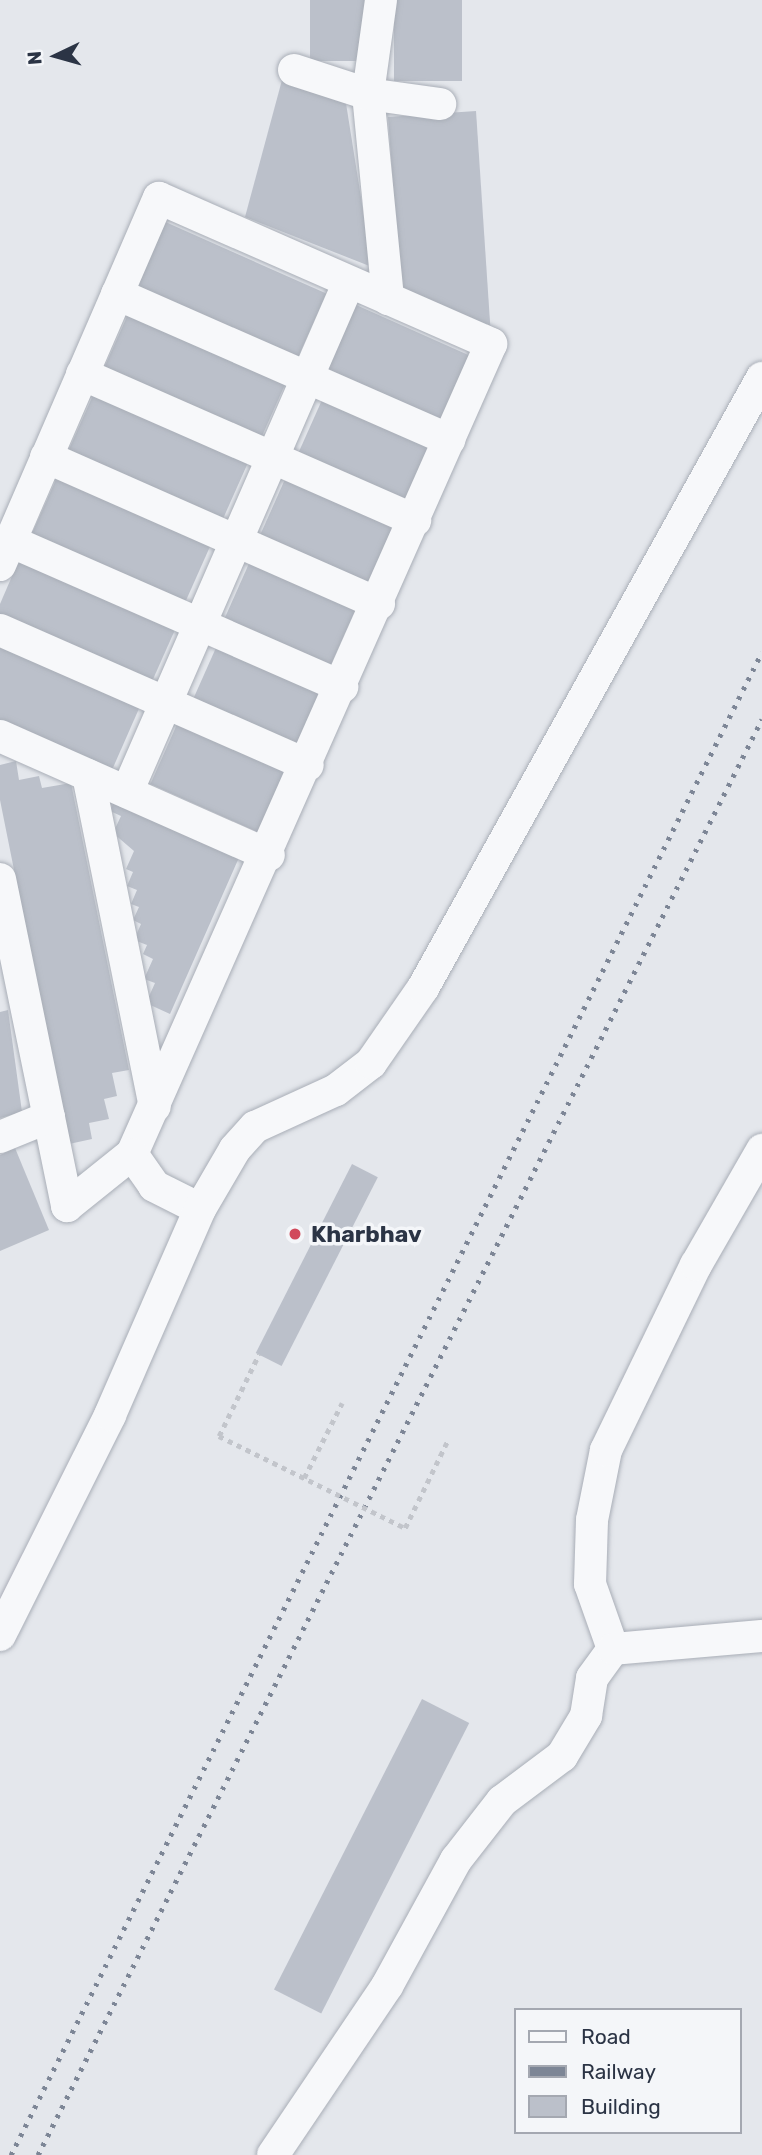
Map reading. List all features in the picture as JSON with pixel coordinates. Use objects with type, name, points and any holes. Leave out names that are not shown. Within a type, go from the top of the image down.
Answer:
[{"type":"street","points":[[381,0],[368,94],[388,299]]},
{"type":"street","points":[[294,69],[368,94],[440,104]]},
{"type":"street","points":[[0,879],[13,1006],[49,1117],[67,1206],[132,1154],[269,855],[379,604],[491,344],[159,198],[5,553],[200,624],[342,687]]},
{"type":"street","points":[[127,792],[349,282]]},
{"type":"street","points":[[117,294],[449,440]]},
{"type":"street","points":[[82,374],[415,520]]},
{"type":"street","points":[[0,1635],[110,1415],[200,1209],[255,1127],[335,1090],[371,1063],[423,988],[762,378]]},
{"type":"street","points":[[46,457],[379,604]]},
{"type":"street","points":[[0,630],[308,765]]},
{"type":"street","points":[[0,736],[269,855]]},
{"type":"street","points":[[88,775],[155,1106]]},
{"type":"street","points":[[0,1137],[49,1117]]},
{"type":"street","points":[[613,1649],[590,1584],[592,1520],[606,1450],[696,1265],[762,1150]]},
{"type":"street","points":[[132,1154],[155,1186],[200,1209]]},
{"type":"street","points":[[273,2155],[387,1986],[456,1860],[502,1801],[562,1756],[586,1717],[592,1678],[613,1649],[762,1636]]},
{"type":"path","points":[[259,1354],[219,1436],[405,1528],[447,1440]]},
{"type":"path","points":[[304,1478],[342,1403]]},
{"type":"building","points":[[310,0],[368,0],[368,61],[310,61]]},
{"type":"building","points":[[394,0],[462,0],[462,81],[394,81]]},
{"type":"building","points":[[282,80],[345,97],[372,267],[245,217]]},
{"type":"building","points":[[476,111],[491,337],[401,293],[388,117]]},
{"type":"building","points":[[161,220],[326,294],[295,364],[130,290]]},
{"type":"building","points":[[354,304],[470,356],[442,420],[326,368]]},
{"type":"building","points":[[129,312],[286,382],[258,444],[101,374]]},
{"type":"building","points":[[326,391],[435,439],[406,504],[297,456]]},
{"type":"building","points":[[94,393],[248,462],[220,525],[66,456]]},
{"type":"building","points":[[58,475],[211,543],[183,606],[30,538]]},
{"type":"building","points":[[286,477],[397,526],[369,588],[258,539]]},
{"type":"building","points":[[22,553],[178,623],[150,686],[0,620],[0,604]]},
{"type":"building","points":[[251,559],[357,606],[331,666],[225,618]]},
{"type":"building","points":[[219,641],[324,688],[298,746],[193,699]]},
{"type":"building","points":[[0,642],[141,704],[112,770],[0,720]]},
{"type":"building","points":[[178,722],[287,770],[259,833],[150,784]]},
{"type":"building","points":[[16,761],[19,780],[39,776],[42,788],[71,783],[129,1070],[112,1073],[117,1096],[104,1099],[109,1119],[89,1123],[92,1139],[69,1144],[0,800],[0,765]]},
{"type":"building","points":[[116,797],[241,853],[170,1014],[146,1003],[155,983],[144,979],[153,959],[143,954],[147,945],[134,940],[141,924],[133,920],[139,907],[131,904],[137,890],[127,886],[133,872],[126,869],[134,851],[113,833],[121,816],[110,811]]},
{"type":"building","points":[[8,1010],[22,1112],[0,1118],[0,1012]]},
{"type":"building","points":[[15,1148],[49,1230],[0,1251],[0,1155]]},
{"type":"building","points":[[352,1164],[378,1177],[282,1366],[256,1353]]},
{"type":"building","points":[[422,1699],[469,1723],[321,2014],[274,1989]]},
{"type":"railway","points":[[11,2155],[762,652]]},
{"type":"railway","points":[[38,2155],[762,719]]},
{"type":"place","name":"Kharbhav","points":[[295,1234]]}]
